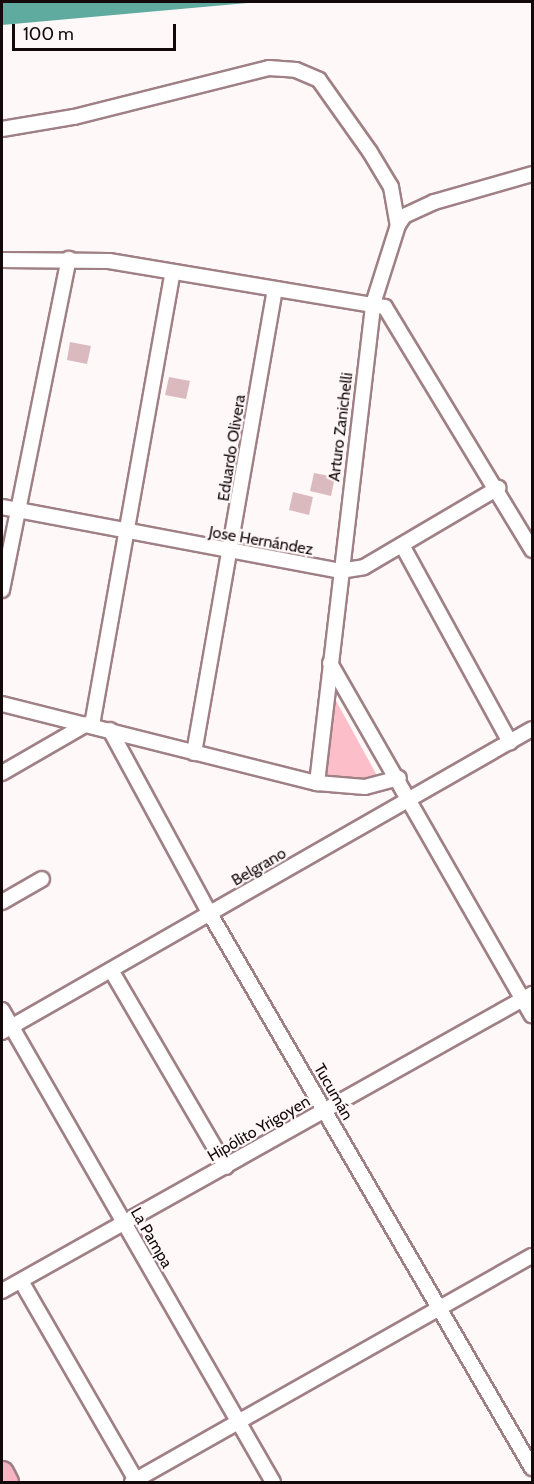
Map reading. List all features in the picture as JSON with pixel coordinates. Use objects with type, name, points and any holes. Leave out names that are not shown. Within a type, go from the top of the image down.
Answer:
[{"type":"main road","points":[[2,1472],[8,1482]]},
{"type":"street","points":[[2,129],[74,117],[268,68],[296,70],[319,80],[370,152],[391,187],[398,225]]},
{"type":"street","points":[[398,225],[404,216],[434,202],[532,174]]},
{"type":"street","name":"Arturo Zanichelli","points":[[317,783],[340,572],[379,306],[398,225]]},
{"type":"street","points":[[2,590],[69,259]]},
{"type":"street","points":[[2,260],[69,259],[172,272],[379,306],[498,488],[532,550]]},
{"type":"street","points":[[90,724],[172,272]]},
{"type":"street","name":"Eduardo Olivera","points":[[194,753],[231,554],[275,289]]},
{"type":"street","name":"Jose Hernández","points":[[2,507],[231,554],[340,572],[364,567],[498,488]]},
{"type":"street","points":[[402,545],[510,742]]},
{"type":"street","points":[[330,663],[528,997],[532,1015]]},
{"type":"street","points":[[2,704],[90,724],[194,753],[317,783],[365,787],[399,778]]},
{"type":"street","points":[[2,773],[90,724]]},
{"type":"street","name":"Belgrano","points":[[6,1029],[532,729]]},
{"type":"street","name":"Tucumán","points":[[110,730],[210,914],[532,1468]]},
{"type":"street","points":[[2,902],[42,879]]},
{"type":"street","points":[[111,970],[226,1167]]},
{"type":"street","name":"Hipólito Yrigoyen","points":[[2,1291],[125,1225],[528,997]]},
{"type":"street","name":"La Pampa","points":[[2,1010],[6,1029],[125,1225],[273,1482]]},
{"type":"street","points":[[21,1281],[135,1482],[532,1256]]},
{"type":"shaded area","points":[[2,2],[258,2],[2,25]]},
{"type":"shaded area","points":[[334,697],[381,783],[325,778]]},
{"type":"building","points":[[70,342],[91,346],[87,364],[67,360]]},
{"type":"building","points":[[169,377],[190,381],[186,399],[165,395]]},
{"type":"building","points":[[314,473],[335,477],[331,496],[310,491]]},
{"type":"building","points":[[293,492],[313,497],[309,515],[289,510]]}]
